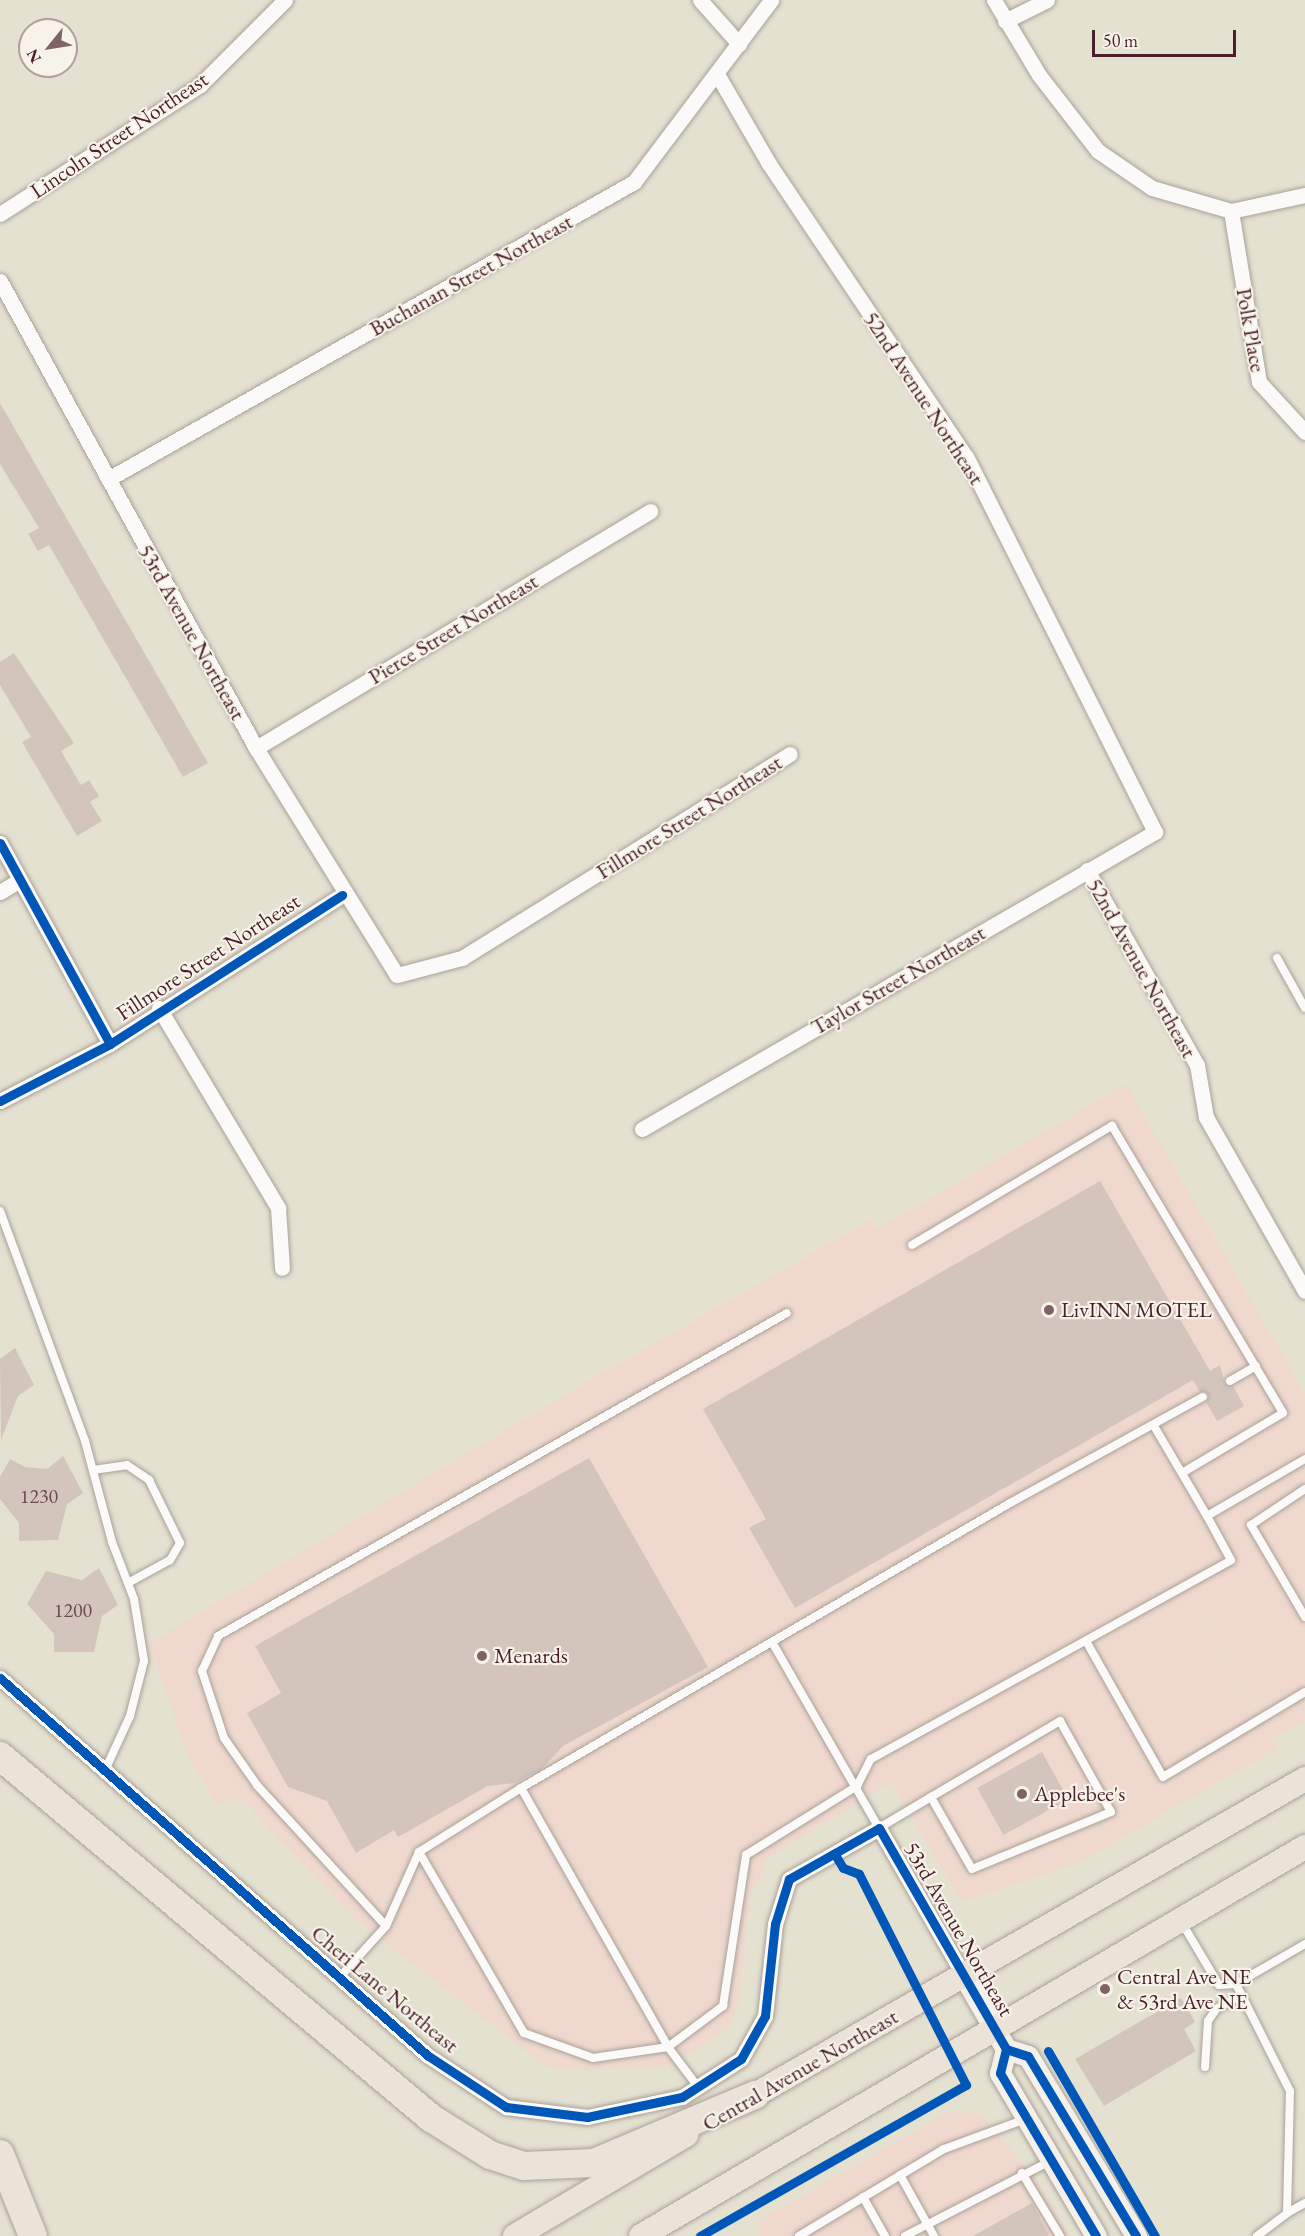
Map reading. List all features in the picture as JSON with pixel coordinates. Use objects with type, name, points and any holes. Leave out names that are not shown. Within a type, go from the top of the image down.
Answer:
[{"type":"highway","points":[[0,1756],[431,2118],[490,2155],[524,2166],[594,2163],[754,2096]]},
{"type":"highway","points":[[0,2154],[33,2236]]},
{"type":"highway","points":[[0,2171],[22,2236]]},
{"type":"main road","name":"Central Avenue Northeast","points":[[515,2236],[1305,1779]]},
{"type":"main road","points":[[641,2236],[1000,2040],[1181,1922],[1305,1847]]},
{"type":"street","name":"Lincoln Street Northeast","points":[[0,214],[200,85],[285,0]]},
{"type":"street","points":[[700,0],[739,44]]},
{"type":"street","name":"Buchanan Street Northeast","points":[[108,479],[634,182],[771,0]]},
{"type":"street","points":[[994,0],[1005,21],[1098,151],[1152,188],[1231,211],[1305,195]]},
{"type":"street","points":[[1005,21],[1047,0]]},
{"type":"street","name":"52nd Avenue Northeast","points":[[717,74],[768,162],[966,457],[1155,832]]},
{"type":"street","name":"Polk Place","points":[[1231,211],[1259,382],[1305,432]]},
{"type":"street","name":"53rd Avenue Northeast","points":[[0,282],[256,748],[342,895],[397,975]]},
{"type":"street","name":"Pierce Street Northeast","points":[[256,748],[650,511]]},
{"type":"street","name":"Fillmore Street Northeast","points":[[397,975],[462,958],[790,754]]},
{"type":"street","name":"Taylor Street Northeast","points":[[642,1129],[1155,832]]},
{"type":"street","points":[[0,843],[110,1044]]},
{"type":"street","name":"52nd Avenue Northeast","points":[[1087,870],[1197,1065],[1206,1117],[1305,1291]]},
{"type":"street","points":[[0,892],[20,880]]},
{"type":"street","name":"Fillmore Street Northeast","points":[[0,1101],[110,1044],[159,1008],[342,895]]},
{"type":"street","points":[[159,1008],[278,1208],[282,1268]]},
{"type":"street","name":"Cheri Lane Northeast","points":[[0,1678],[427,2055],[506,2106],[587,2117],[682,2097],[741,2059],[765,2016],[775,1924],[789,1879],[879,1828]]},
{"type":"street","name":"53rd Avenue Northeast","points":[[879,1828],[1000,2040],[1000,2073],[1096,2236]]},
{"type":"street","name":"53rd Avenue Northeast","points":[[1000,2040],[1028,2056],[1136,2236]]},
{"type":"lane","points":[[1277,958],[1305,1008]]},
{"type":"lane","points":[[912,1245],[1112,1126],[1284,1413],[1182,1473]]},
{"type":"lane","points":[[0,1211],[93,1470],[128,1583],[144,1661],[130,1716],[105,1770]]},
{"type":"lane","points":[[386,1926],[257,1785],[224,1738],[202,1671],[218,1636],[787,1313]]},
{"type":"lane","points":[[1230,1381],[1256,1366]]},
{"type":"lane","points":[[339,1978],[386,1926],[419,1852],[522,1788],[772,1642],[1203,1397]]},
{"type":"lane","points":[[419,1852],[524,2033],[593,2058],[668,2047],[723,2006],[746,1855],[857,1786],[871,1759],[1231,1560],[1154,1426]]},
{"type":"lane","points":[[1207,1516],[1305,1459]]},
{"type":"lane","points":[[93,1470],[127,1465],[149,1480],[180,1543],[170,1560],[128,1583]]},
{"type":"lane","points":[[1305,1489],[1251,1525],[1305,1617]]},
{"type":"lane","points":[[1086,1641],[1163,1778],[1305,1692]]},
{"type":"lane","name":"53rd Avenue Northeast","points":[[772,1642],[857,1786],[879,1828]]},
{"type":"lane","points":[[879,1828],[1060,1721],[1111,1812],[972,1869],[932,1797]]},
{"type":"lane","points":[[522,1788],[668,2047],[698,2087]]},
{"type":"lane","points":[[1181,1922],[1219,1985],[1236,1984],[1305,1944]]},
{"type":"lane","points":[[1236,1984],[1290,2091],[1287,2213]]},
{"type":"lane","points":[[1205,2067],[1208,2021],[1215,2009],[1241,1995]]},
{"type":"lane","points":[[799,2236],[944,2149],[1027,2118]]},
{"type":"lane","points":[[905,2236],[1052,2159]]},
{"type":"lane","points":[[1022,2173],[1060,2236]]},
{"type":"lane","points":[[900,2175],[934,2236]]},
{"type":"lane","points":[[863,2198],[885,2236]]},
{"type":"lane","points":[[1257,2236],[1287,2213],[1305,2203]]},
{"type":"shaded area","points":[[1126,1084],[1305,1394],[1305,1721],[1274,1739],[1051,1354],[1277,1748],[1082,1861],[962,1902],[891,1782],[769,1857],[750,1897],[740,1998],[728,2029],[665,2068],[559,2070],[542,2064],[356,1919],[241,1798],[216,1804],[187,1754],[149,1643],[608,1370],[871,1220],[877,1230]]},
{"type":"shaded area","points":[[951,2111],[981,2114],[1039,2183],[1069,2236],[759,2236],[760,2220]]},
{"type":"building","points":[[0,403],[208,763],[183,777],[49,545],[38,551],[28,534],[39,528],[0,464]]},
{"type":"building","points":[[14,653],[74,743],[61,751],[81,785],[89,780],[99,796],[90,802],[102,821],[77,836],[22,742],[31,737],[0,685],[0,662]]},
{"type":"building","points":[[1100,1181],[1210,1371],[1220,1365],[1225,1384],[1233,1386],[1244,1406],[1217,1421],[1206,1402],[1208,1394],[1200,1392],[1193,1380],[795,1608],[749,1528],[766,1519],[703,1409]]},
{"type":"building","points":[[15,1348],[34,1385],[18,1396],[1,1440],[0,1359]]},
{"type":"building","points":[[63,1456],[83,1493],[67,1504],[58,1540],[19,1541],[19,1523],[0,1499],[0,1477],[10,1459],[25,1467],[47,1469]]},
{"type":"building","name":"Menards","points":[[589,1458],[708,1667],[563,1746],[542,1769],[515,1783],[488,1786],[398,1837],[394,1830],[356,1853],[327,1801],[288,1787],[247,1713],[281,1693],[255,1646]]},
{"type":"building","points":[[99,1568],[118,1605],[102,1616],[94,1652],[54,1652],[54,1634],[27,1604],[46,1571],[82,1580]]},
{"type":"building","name":"Applebee's","points":[[1042,1752],[1068,1799],[1003,1835],[977,1788]]},
{"type":"building","points":[[1181,1998],[1195,2022],[1184,2029],[1196,2051],[1104,2106],[1075,2059]]},
{"type":"building","points":[[1032,2203],[1049,2236],[973,2236]]},
{"type":"cycle path","points":[[0,843],[110,1044]]},
{"type":"cycle path","points":[[0,1101],[110,1044],[342,895]]},
{"type":"cycle path","points":[[0,1678],[427,2055],[506,2107],[587,2117],[682,2097],[741,2059],[765,2016],[775,1924],[789,1879],[879,1828],[1006,2049],[1028,2056],[1136,2236]]},
{"type":"cycle path","points":[[700,2236],[966,2085],[859,1874],[843,1868],[834,1853]]},
{"type":"cycle path","points":[[1006,2049],[1000,2073],[1096,2236]]},
{"type":"cycle path","points":[[1048,2051],[1155,2236]]},
{"type":"place","name":"LivINN MOTEL","points":[[1049,1310]]},
{"type":"place","name":"Menards","points":[[482,1656]]},
{"type":"place","name":"Applebee's","points":[[1022,1794]]},
{"type":"place","name":"Central Ave NE & 53rd Ave NE","points":[[1105,1989]]}]
